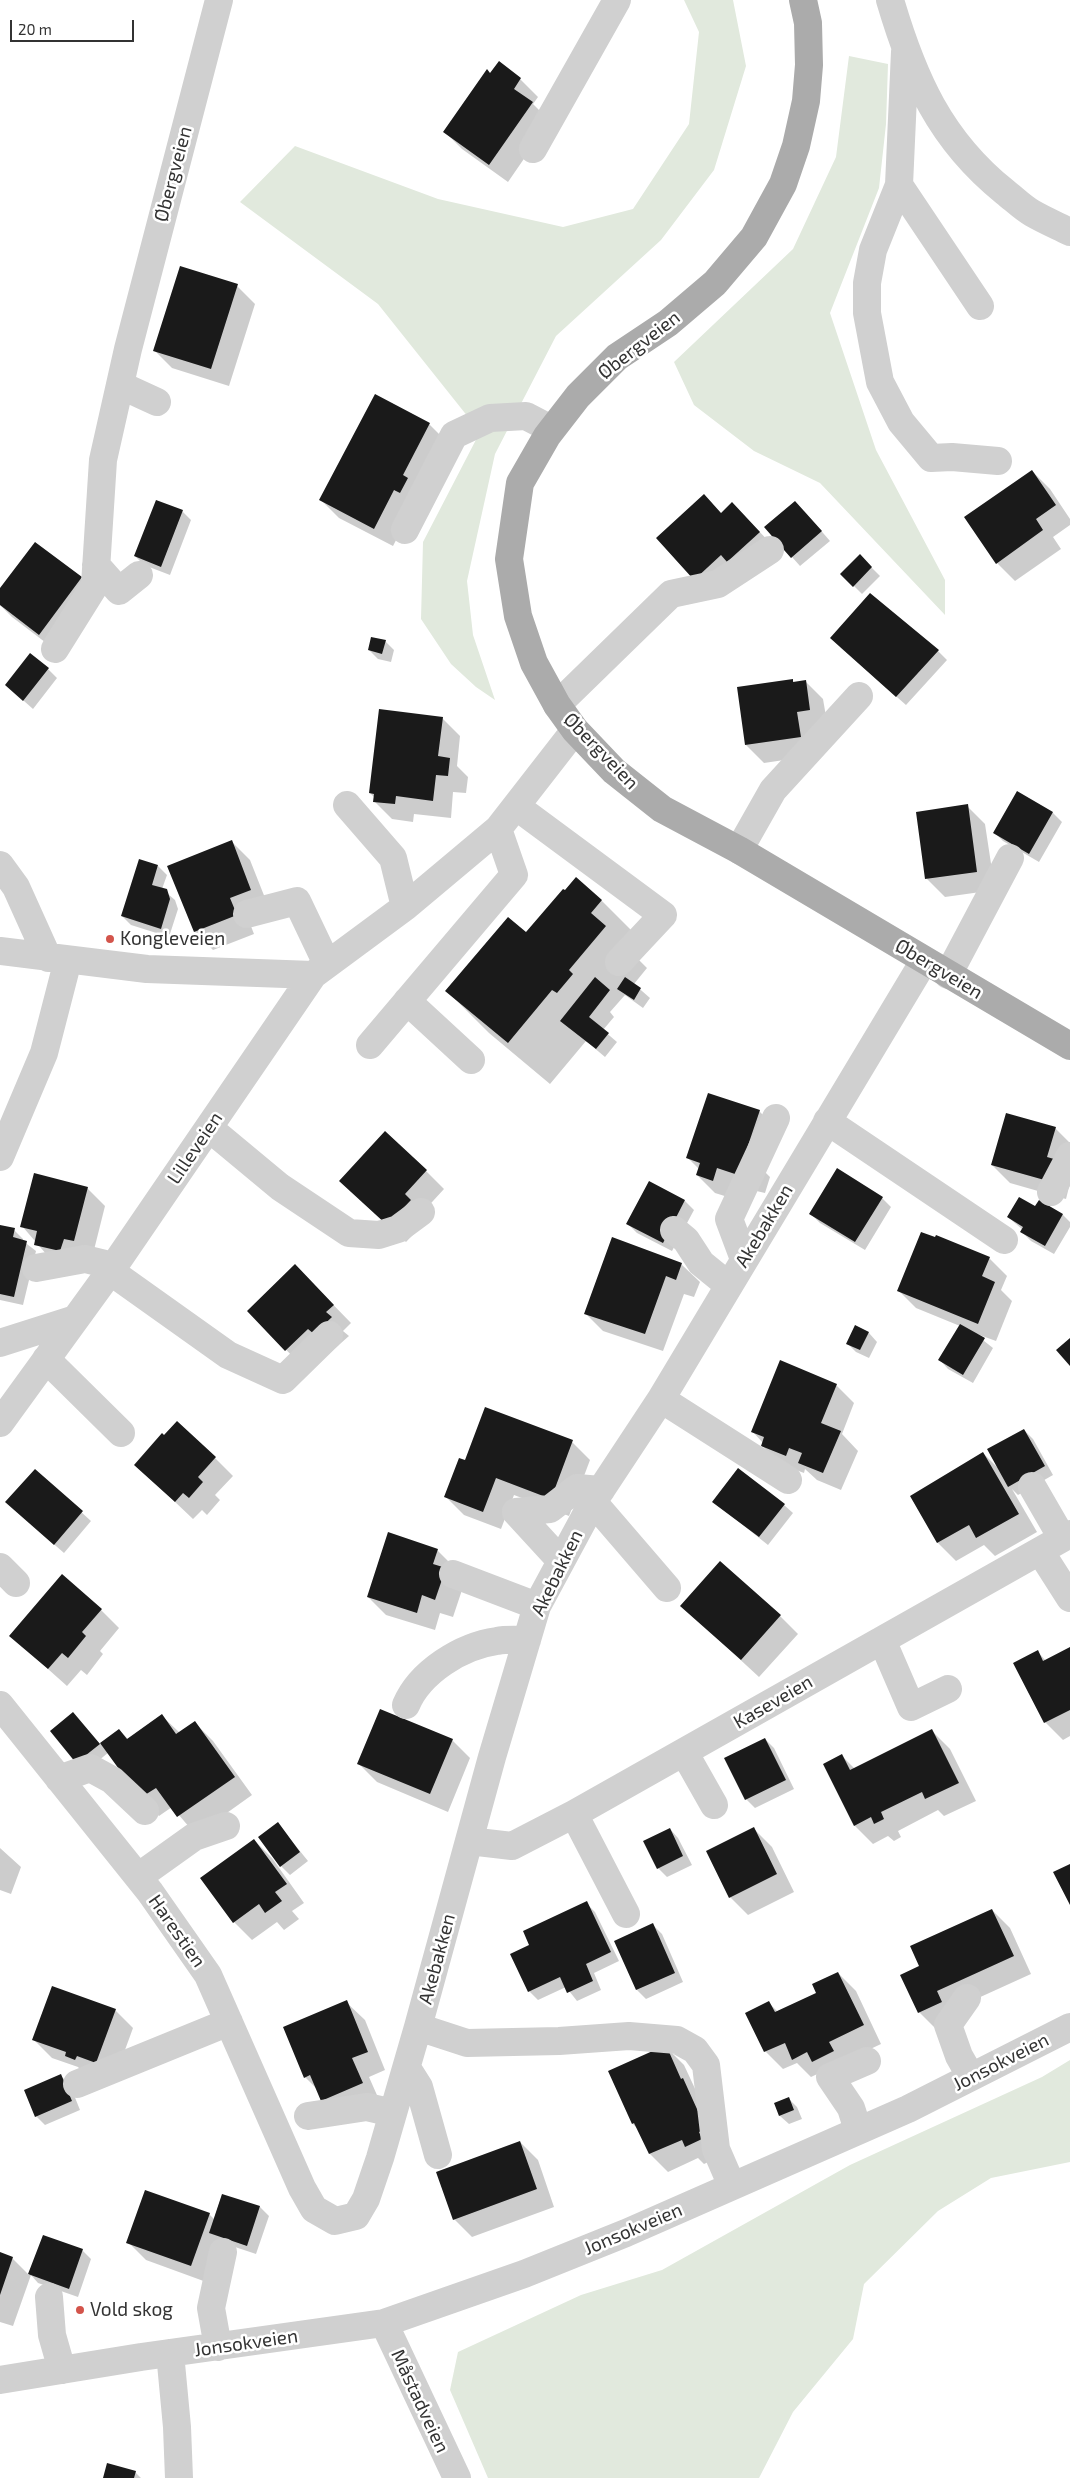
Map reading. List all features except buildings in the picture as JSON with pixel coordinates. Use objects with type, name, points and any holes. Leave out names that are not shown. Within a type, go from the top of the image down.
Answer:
[{"type":"main road","name":"Øbergveien","points":[[803,0],[808,23],[809,66],[806,102],[796,146],[784,184],[754,237],[715,283],[668,323],[617,358],[578,396],[551,430],[520,483],[509,559],[518,616],[534,663],[557,705],[575,730],[614,771],[662,809],[739,850],[1070,1046]]},
{"type":"street","name":"Øbergveien","points":[[55,649],[95,585],[103,460],[128,349],[218,0]]},
{"type":"street","points":[[533,149],[617,0]]},
{"type":"street","points":[[890,0],[905,52],[924,94],[958,147],[993,182],[1031,213],[1070,232]]},
{"type":"street","points":[[905,52],[899,185],[873,250],[867,283],[867,313],[880,382],[901,422],[931,458],[952,457],[998,461]]},
{"type":"street","points":[[899,185],[980,306]]},
{"type":"street","points":[[120,385],[157,402]]},
{"type":"street","points":[[405,530],[454,435],[490,418],[526,416],[551,430]]},
{"type":"street","points":[[557,705],[671,594],[718,584],[770,550]]},
{"type":"street","points":[[96,565],[119,591],[139,575]]},
{"type":"street","points":[[739,850],[773,790],[859,696]]},
{"type":"street","points":[[0,951],[147,969],[320,969],[406,907],[498,829],[575,730]]},
{"type":"street","points":[[347,805],[393,858],[406,907]]},
{"type":"street","points":[[517,806],[662,915],[619,962]]},
{"type":"street","points":[[370,1045],[514,875],[498,829]]},
{"type":"street","points":[[948,975],[1010,858]]},
{"type":"street","points":[[0,865],[16,887],[58,959],[44,1053],[0,1157]]},
{"type":"street","points":[[248,914],[297,901],[320,969]]},
{"type":"street","name":"Akebakken","points":[[302,2188],[314,2210],[335,2221],[356,2216],[366,2199],[407,2068],[469,1841],[538,1606],[597,1496],[661,1399],[924,961]]},
{"type":"street","name":"Lilleveien","points":[[0,1423],[112,1269],[320,969]]},
{"type":"street","points":[[407,1001],[471,1060]]},
{"type":"street","points":[[744,1259],[728,1219],[776,1118]]},
{"type":"street","points":[[827,1121],[1004,1240]]},
{"type":"street","points":[[209,1128],[280,1187],[349,1233],[379,1235],[398,1229],[421,1212]]},
{"type":"street","points":[[1051,1192],[1070,1156]]},
{"type":"street","points":[[674,1230],[686,1240],[701,1263],[728,1285]]},
{"type":"street","points":[[36,1268],[85,1260],[112,1269],[228,1355],[283,1380],[329,1335]]},
{"type":"street","points":[[0,1343],[75,1319]]},
{"type":"street","points":[[46,1359],[121,1433]]},
{"type":"street","points":[[661,1399],[788,1480]]},
{"type":"street","points":[[1032,1486],[1057,1541],[1070,1598]]},
{"type":"street","points":[[561,1561],[516,1512],[550,1509],[577,1488],[597,1496],[666,1588]]},
{"type":"street","name":"Kaseveien","points":[[469,1841],[512,1846],[574,1814],[1057,1541]]},
{"type":"street","points":[[453,1574],[538,1606]]},
{"type":"street","points":[[406,1705],[412,1690],[451,1656],[496,1641],[528,1640]]},
{"type":"street","points":[[882,1640],[911,1707],[948,1688]]},
{"type":"street","name":"Harestien","points":[[0,1705],[10,1734],[59,1779],[138,1876],[208,1975],[302,2188]]},
{"type":"street","points":[[684,1752],[714,1806]]},
{"type":"street","points":[[59,1779],[90,1768],[112,1780],[145,1811]]},
{"type":"street","points":[[574,1814],[626,1914]]},
{"type":"street","points":[[138,1876],[194,1837],[226,1826]]},
{"type":"street","points":[[967,1998],[948,2025],[959,2056],[971,2077]]},
{"type":"street","points":[[77,2084],[229,2022]]},
{"type":"street","points":[[418,2026],[467,2042],[560,2041],[629,2036],[677,2040],[695,2050],[706,2065],[716,2149],[732,2186]]},
{"type":"street","name":"Jonsokveien","points":[[0,2380],[170,2353],[384,2323],[541,2267],[626,2233],[858,2130],[971,2077],[1070,2027]]},
{"type":"street","points":[[858,2130],[851,2108],[830,2077],[867,2061]]},
{"type":"street","points":[[407,2068],[419,2088],[438,2155]]},
{"type":"street","points":[[308,2116],[367,2107],[393,2113]]},
{"type":"street","points":[[218,2347],[211,2308],[223,2252]]},
{"type":"street","points":[[49,2297],[52,2335],[62,2370]]},
{"type":"street","name":"Måstadveien","points":[[384,2323],[457,2478]]},
{"type":"street","name":"Jonsokveien","points":[[170,2353],[177,2427],[179,2478]]},
{"type":"shaded area","points":[[684,0],[733,0],[746,66],[714,170],[661,240],[556,336],[495,454],[467,581],[473,635],[495,700],[476,687],[451,664],[421,619],[423,542],[480,432],[378,304],[240,202],[295,146],[438,199],[563,227],[633,209],[689,124],[699,32]]},
{"type":"shaded area","points":[[849,56],[888,64],[886,124],[879,188],[830,313],[876,450],[945,580],[945,615],[820,483],[754,451],[694,405],[674,362],[793,249],[836,157]]},
{"type":"shaded area","points":[[1070,2060],[1070,2162],[991,2178],[938,2211],[864,2284],[853,2339],[793,2412],[759,2478],[488,2478],[450,2390],[458,2352],[581,2295],[662,2270],[850,2165],[1042,2077]]},
{"type":"place","name":"Kongleveien","points":[[110,939]]},
{"type":"place","name":"Vold skog","points":[[80,2310]]}]
